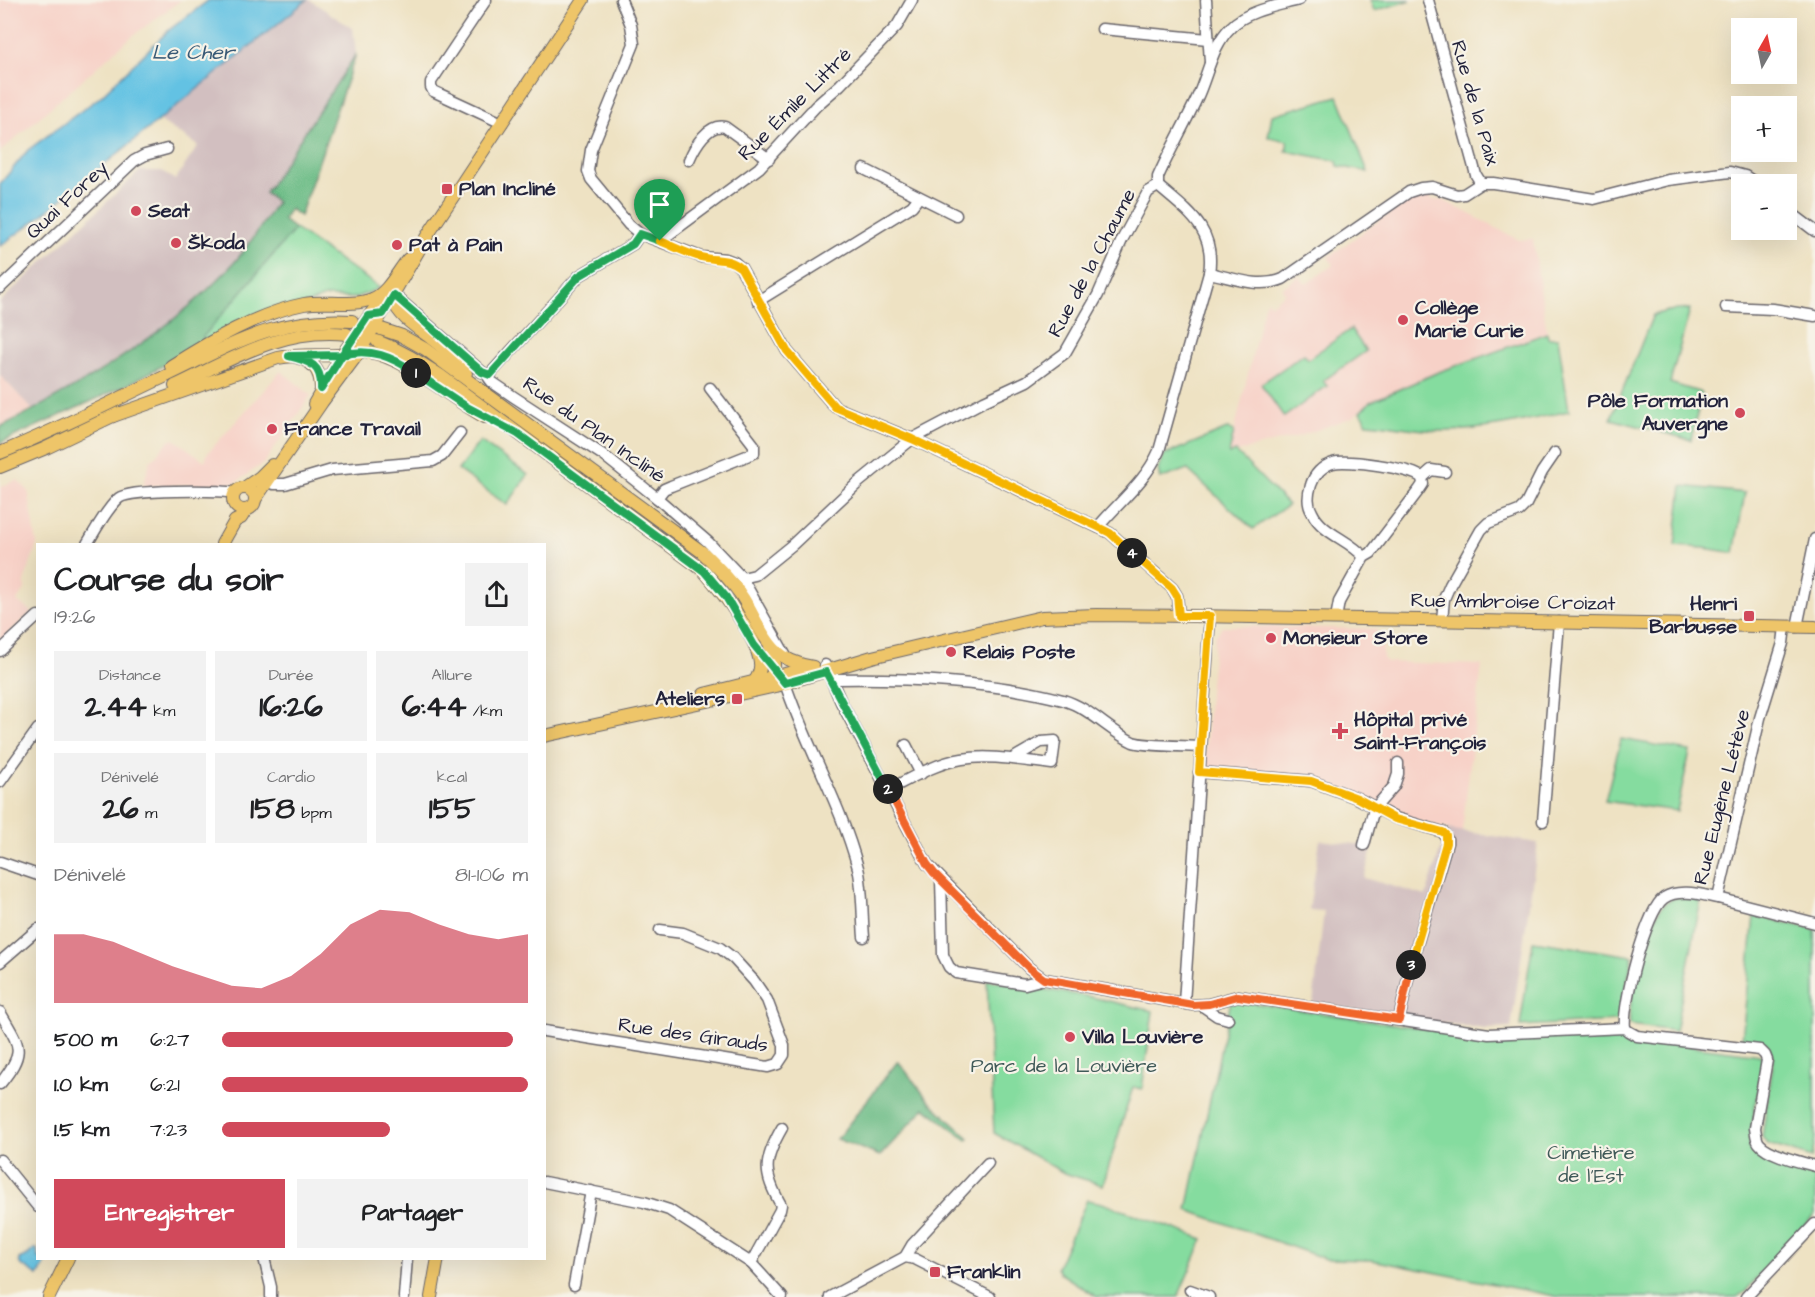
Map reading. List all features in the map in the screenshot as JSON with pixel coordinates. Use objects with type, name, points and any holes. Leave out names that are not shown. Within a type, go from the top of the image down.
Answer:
[{"type":"main road","points":[[223,543],[235,521],[240,499],[263,479],[364,346],[369,317],[393,294],[427,236],[583,0]]},
{"type":"main road","points":[[127,394],[184,358],[268,314],[306,304],[372,300],[381,293],[427,236]]},
{"type":"main road","points":[[414,251],[393,294],[400,314],[454,358],[478,387]]},
{"type":"main road","points":[[321,389],[364,346],[369,317],[414,251]]},
{"type":"main road","points":[[347,303],[369,317]]},
{"type":"main road","points":[[0,453],[44,435],[262,331],[303,321],[328,319],[369,317],[408,322]]},
{"type":"main road","points":[[0,467],[46,448],[265,344],[305,333],[346,334]]},
{"type":"main road","points":[[113,416],[278,358],[364,346],[402,336],[425,349],[478,387],[702,552],[733,584],[770,647],[779,676]]},
{"type":"main road","points":[[364,346],[395,348],[418,360],[704,571],[726,597],[754,645],[779,676]]},
{"type":"main road","points":[[240,499],[254,505],[263,479],[317,399],[321,389],[321,377],[315,367],[305,360],[289,356]]},
{"type":"main road","name":"Rue Ambroise Croizat","points":[[779,676],[828,669],[1042,617],[1210,616],[1815,627]]},
{"type":"main road","points":[[754,645],[760,664],[755,681]]},
{"type":"main road","points":[[770,647],[789,661],[828,669]]},
{"type":"main road","points":[[599,724],[616,715],[779,676]]},
{"type":"main road","points":[[546,736],[722,698],[779,676]]},
{"type":"main road","points":[[49,1297],[67,1260]]},
{"type":"main road","points":[[431,1297],[438,1260]]},
{"type":"street","points":[[486,0],[431,82],[430,87],[433,91],[502,123]]},
{"type":"street","points":[[621,0],[631,25],[634,44],[591,150],[588,171],[591,179],[629,225],[640,234],[701,257],[734,262],[746,275],[787,351],[835,407],[912,439],[1110,533],[1172,588],[1177,596],[1179,616]]},
{"type":"street","name":"Rue Émile Littré","points":[[660,241],[769,159],[816,106],[840,85],[897,26],[912,0]]},
{"type":"street","name":"Rue de la Chaume","points":[[1206,0],[1210,65]]},
{"type":"street","points":[[1208,17],[1210,26],[1215,30],[1230,28],[1240,19],[1265,9],[1299,0]]},
{"type":"street","name":"Rue de la Paix","points":[[1428,0],[1476,176],[1480,183],[1514,186],[1594,200],[1668,180],[1730,172],[1738,174]]},
{"type":"street","name":"Rue de la Chaume","points":[[742,578],[755,575],[792,545],[845,494],[912,439],[1027,381],[1065,353],[1098,295],[1122,240],[1148,192],[1158,186],[1158,177],[1198,96],[1220,41],[1230,28]]},
{"type":"street","points":[[1102,29],[1208,39]]},
{"type":"street","points":[[689,160],[693,150],[712,127],[720,126],[725,127],[769,159]]},
{"type":"street","name":"Quai Forey","points":[[0,288],[134,162],[145,154],[167,149]]},
{"type":"street","points":[[864,169],[957,215]]},
{"type":"street","points":[[1209,273],[1258,284],[1271,284],[1283,279],[1409,192],[1426,187],[1457,195],[1464,194],[1480,183]]},
{"type":"street","points":[[1098,527],[1146,474],[1156,457],[1209,273],[1211,251],[1204,231],[1191,214],[1158,186]]},
{"type":"street","points":[[758,301],[912,206],[919,197]]},
{"type":"street","points":[[1797,217],[1815,231]]},
{"type":"street","points":[[488,373],[579,276],[633,244],[640,234]]},
{"type":"street","name":"Rue du Plan Incliné","points":[[393,294],[488,373],[492,382],[603,455],[708,542],[742,578],[789,661]]},
{"type":"street","points":[[1726,307],[1773,309],[1815,316]]},
{"type":"street","points":[[657,498],[664,489],[754,453],[754,445],[710,388]]},
{"type":"street","points":[[263,479],[274,484],[285,483],[342,468],[433,461],[442,456],[460,433]]},
{"type":"street","points":[[1442,620],[1444,599],[1450,585],[1481,530],[1488,522],[1519,512],[1526,504],[1542,472],[1555,453]]},
{"type":"street","points":[[1336,618],[1339,602],[1364,557],[1371,552],[1423,484],[1419,474],[1408,471],[1343,461],[1331,463],[1320,470],[1313,479],[1308,501],[1315,517],[1326,529],[1358,549],[1364,557]]},
{"type":"street","points":[[1422,478],[1431,470],[1445,472]]},
{"type":"street","points":[[88,543],[112,505],[124,495],[214,491],[240,499]]},
{"type":"street","name":"Rue Eugène Létève","points":[[1625,1028],[1627,998],[1647,925],[1655,908],[1665,897],[1674,893],[1690,893],[1718,898],[1760,718],[1783,643],[1791,627],[1815,539]]},
{"type":"street","points":[[1184,1003],[1210,616]]},
{"type":"street","points":[[0,651],[36,618]]},
{"type":"street","points":[[1543,821],[1559,622]]},
{"type":"street","points":[[828,669],[876,679],[939,682],[1009,690],[1052,698],[1083,708],[1134,743],[1201,747]]},
{"type":"street","points":[[828,669],[841,702],[927,864],[1029,968],[1044,979]]},
{"type":"street","points":[[779,676],[840,815],[858,869],[864,937]]},
{"type":"street","points":[[0,782],[36,732]]},
{"type":"street","points":[[906,745],[921,774]]},
{"type":"street","points":[[888,790],[941,764],[985,757],[1012,759]]},
{"type":"street","points":[[1364,845],[1374,809],[1394,786],[1398,774],[1398,763]]},
{"type":"street","points":[[1199,772],[1311,781],[1357,798],[1395,819],[1443,832],[1447,839],[1411,965],[1399,1020]]},
{"type":"street","points":[[0,862],[36,873]]},
{"type":"street","points":[[941,879],[943,955],[949,968],[956,973],[1025,984],[1044,979],[1201,1005],[1238,996],[1489,1034],[1625,1028],[1637,1036],[1760,1050],[1765,1054],[1767,1060],[1755,1128],[1756,1137],[1759,1143],[1767,1149],[1815,1166]]},
{"type":"street","points":[[1718,898],[1815,923]]},
{"type":"street","name":"Rue des Girauds","points":[[546,1031],[768,1067],[778,1064],[784,1055],[784,1045],[767,1000],[754,981],[733,958],[720,948],[683,933],[660,930]]},
{"type":"street","points":[[0,962],[36,931]]},
{"type":"street","points":[[1201,1005],[1217,1016],[1228,1019]]},
{"type":"street","points":[[0,1012],[17,1040],[14,1065],[0,1084]]},
{"type":"street","points":[[751,1263],[780,1210],[781,1205],[768,1181],[768,1169],[774,1143],[782,1128]]},
{"type":"street","points":[[0,1160],[36,1205]]},
{"type":"street","points":[[830,1297],[905,1257],[912,1245],[988,1163]]},
{"type":"street","points":[[546,1182],[669,1210],[751,1263],[782,1297]]},
{"type":"street","points":[[574,1286],[591,1191]]},
{"type":"street","points":[[1746,1297],[1815,1224]]},
{"type":"street","points":[[905,1257],[915,1258],[990,1297]]},
{"type":"street","points":[[264,1260],[271,1297]]},
{"type":"street","points":[[404,1297],[407,1260]]},
{"type":"street","points":[[1190,1290],[1209,1297]]},
{"type":"shaded area","points":[[0,0],[181,0],[131,37],[0,152]]},
{"type":"shaded area","points":[[307,0],[353,29],[356,54],[265,193],[278,202],[233,265],[165,328],[74,387],[33,410],[0,375],[0,302],[140,171],[162,171],[175,180],[198,146],[159,120]]},
{"type":"shaded area","name":"Collège Marie Curie","points":[[1430,193],[1431,200],[1443,200],[1519,240],[1533,239],[1547,333],[1436,373],[1370,402],[1353,417],[1303,435],[1229,454],[1267,300],[1271,304],[1285,293],[1282,288],[1299,276],[1306,284],[1333,265],[1328,257],[1405,202],[1421,194]]},
{"type":"shaded area","points":[[281,371],[311,395],[264,463],[235,483],[143,486],[150,462],[168,442],[174,439],[205,461],[207,454]]},
{"type":"shaded area","points":[[0,375],[33,410],[0,427]]},
{"type":"shaded area","points":[[17,480],[28,490],[37,543],[25,579],[25,589],[17,601],[32,612],[0,641],[0,487]]},
{"type":"shaded area","name":"Hôpital privé Saint-François","points":[[1223,626],[1375,629],[1383,640],[1383,658],[1387,662],[1482,665],[1462,832],[1413,820],[1310,776],[1205,769],[1215,637]]},
{"type":"shaded area","points":[[1447,829],[1538,843],[1511,1028],[1485,1029],[1313,1004],[1324,911],[1309,910],[1320,840],[1373,846],[1364,878],[1426,896]]},
{"type":"green space","points":[[1370,0],[1411,0],[1374,11]]},
{"type":"green space","points":[[356,54],[300,216],[290,209],[283,220],[295,229],[203,337],[206,342],[129,384],[0,443],[0,427],[62,394],[124,356],[181,313],[232,265],[250,243],[277,202],[265,193]]},
{"type":"green space","points":[[1338,96],[1368,172],[1338,166],[1337,161],[1286,151],[1288,141],[1268,137],[1272,115]]},
{"type":"green space","points":[[295,229],[380,288],[354,298],[325,297],[206,342],[202,337]]},
{"type":"green space","points":[[1690,309],[1670,383],[1702,393],[1691,440],[1611,419],[1653,315]]},
{"type":"green space","points":[[1351,329],[1366,351],[1323,381],[1327,386],[1284,417],[1261,384],[1304,354],[1308,359]]},
{"type":"green space","points":[[1547,333],[1548,338],[1558,338],[1569,411],[1493,427],[1446,431],[1367,423],[1360,412],[1370,402],[1436,373]]},
{"type":"green space","points":[[1227,429],[1234,431],[1229,454],[1236,452],[1288,505],[1253,529],[1187,469],[1160,479],[1158,469],[1164,455]]},
{"type":"green space","points":[[480,441],[528,475],[507,505],[458,470]]},
{"type":"green space","points":[[1682,486],[1745,493],[1734,553],[1675,546]]},
{"type":"green space","points":[[1621,739],[1690,751],[1677,811],[1605,801]]},
{"type":"green space","points":[[1681,897],[1701,900],[1675,1031],[1630,1025],[1635,981],[1652,926],[1664,904]]},
{"type":"green space","points":[[1754,916],[1815,929],[1815,1139],[1812,1158],[1768,1144],[1762,1137],[1774,1058],[1766,1043],[1742,1040]]},
{"type":"green space","points":[[1533,941],[1633,956],[1619,1017],[1616,1021],[1520,1026]]},
{"type":"green space","name":"Parc de la Louvière","points":[[987,980],[1091,997],[1153,1011],[1142,1089],[1133,1087],[1103,1185],[1064,1173],[994,1133]]},
{"type":"green space","name":"Cimetière de l’Est","points":[[1231,1000],[1488,1038],[1611,1032],[1629,1038],[1760,1055],[1763,1060],[1748,1148],[1815,1171],[1815,1215],[1774,1257],[1746,1291],[1737,1297],[1560,1297],[1372,1260],[1326,1259],[1187,1210]]},
{"type":"green space","points":[[898,1061],[929,1101],[969,1138],[967,1140],[925,1108],[880,1156],[837,1139]]},
{"type":"green space","points":[[1087,1200],[1102,1203],[1203,1239],[1178,1297],[1097,1297],[1060,1273],[1057,1268]]},
{"type":"water","name":"Le Cher","points":[[209,0],[307,0],[36,220],[0,246],[0,184],[28,150],[100,97],[169,30]]},
{"type":"water","points":[[36,1249],[36,1260],[47,1260],[38,1276],[20,1264],[19,1259]]},
{"type":"place","name":"Plan Incliné","points":[[447,189]]},
{"type":"place","name":"Seat","points":[[136,211]]},
{"type":"place","name":"Škoda","points":[[176,243]]},
{"type":"place","name":"Pat à Pain","points":[[397,245]]},
{"type":"place","name":"Collège Marie Curie","points":[[1403,320]]},
{"type":"place","name":"Pôle Formation Auvergne","points":[[1740,413]]},
{"type":"place","name":"France Travail","points":[[272,429]]},
{"type":"place","name":"Henri Barbusse","points":[[1749,616]]},
{"type":"place","name":"Monsieur Store","points":[[1271,638]]},
{"type":"place","name":"Relais Poste","points":[[951,652]]},
{"type":"place","name":"Ateliers","points":[[737,699]]},
{"type":"place","name":"Hôpital privé Saint-François","points":[[1340,731]]},
{"type":"place","name":"Villa Louvière","points":[[1070,1037]]},
{"type":"place","name":"Franklin","points":[[935,1272]]},
{"type":"route","points":[[660,241],[640,234],[633,244],[579,276],[490,375],[482,372],[394,295],[383,314],[368,316],[363,321],[342,355],[289,356],[305,360],[319,371],[321,389],[342,355],[360,351],[370,352],[402,363],[467,407],[518,434],[686,556],[704,571],[726,597],[754,645],[785,683],[826,672],[927,864],[1029,968],[1044,979],[1193,1005],[1209,1004],[1238,996],[1399,1020],[1411,965],[1446,843],[1446,835],[1443,832],[1395,819],[1357,798],[1320,783],[1300,779],[1199,772],[1210,616],[1179,616],[1177,596],[1172,588],[1110,533],[912,439],[835,407],[787,351],[741,268],[726,259],[701,257],[660,241]]}]
